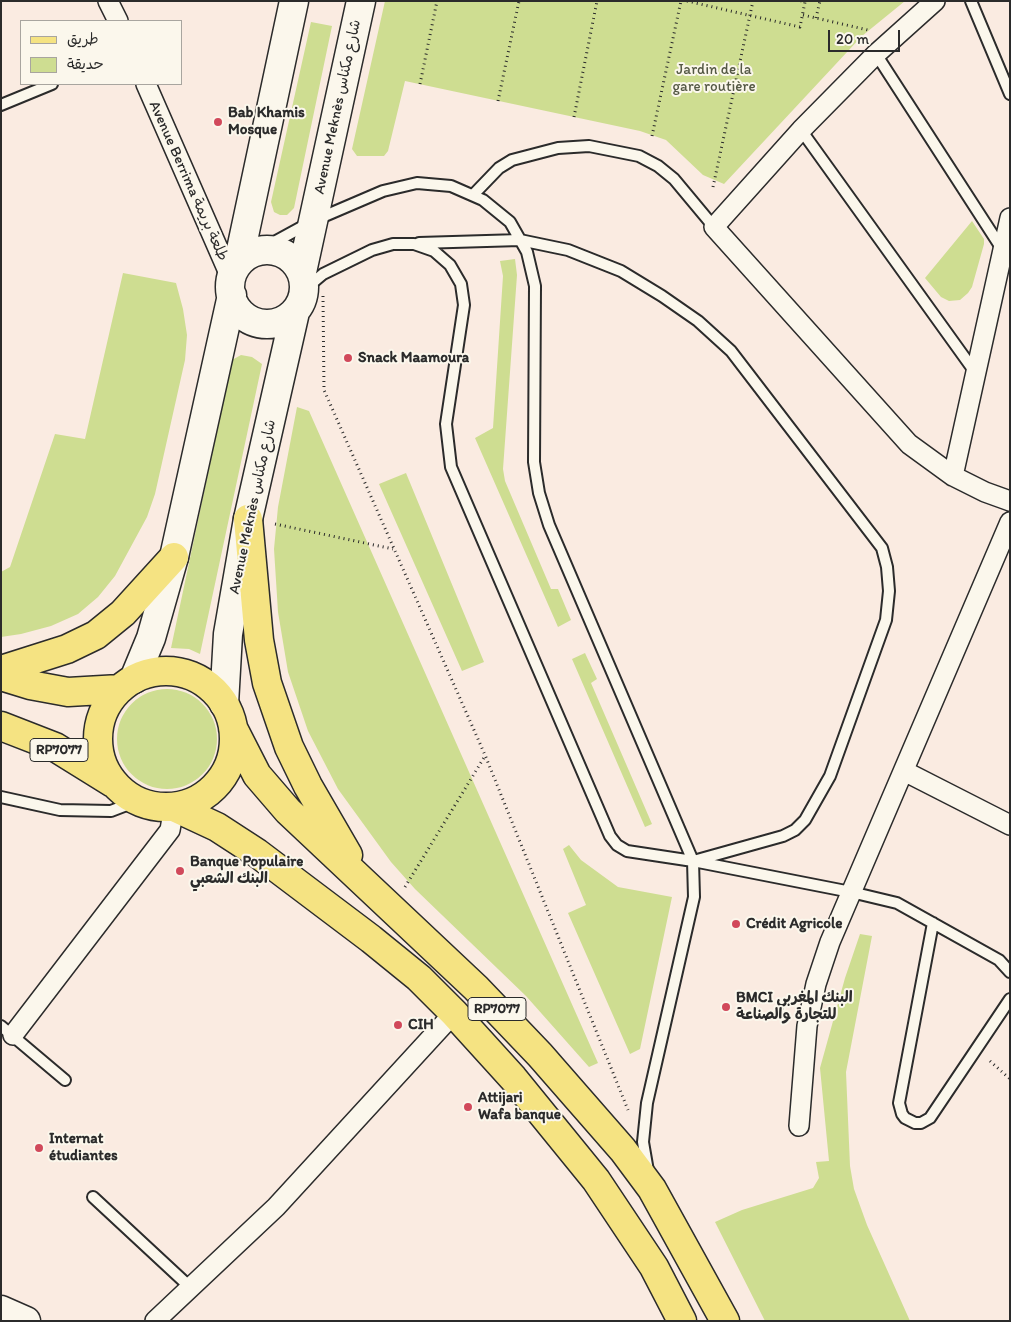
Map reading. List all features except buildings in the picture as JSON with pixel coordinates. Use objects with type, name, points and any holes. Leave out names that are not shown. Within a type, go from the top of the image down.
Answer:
[{"type":"main road","points":[[258,521],[259,640],[267,683],[289,747],[308,786],[363,880]]},
{"type":"main road","points":[[1,670],[67,649],[96,635],[123,614],[174,557]]},
{"type":"main road","name":"RP7077","points":[[113,783],[99,756],[98,737],[100,721],[104,710],[113,696],[127,684],[147,674],[160,671],[178,672],[196,678],[216,693],[257,775],[288,811],[476,988],[540,1055],[623,1150],[652,1189],[725,1321]]},
{"type":"main road","name":"RP7077","points":[[1,676],[30,685],[68,692],[127,684]]},
{"type":"main road","name":"RP7077","points":[[1,726],[55,747],[113,783],[124,794],[136,801],[154,806],[174,807],[188,804],[206,794],[220,780],[230,763],[233,746],[228,716]]},
{"type":"main road","name":"RP7077","points":[[174,807],[217,827],[257,853],[371,939],[418,978],[454,1013],[513,1078],[596,1180],[654,1267],[682,1321]]},
{"type":"street","points":[[108,1],[118,20]]},
{"type":"street","points":[[127,684],[152,638],[174,557],[240,272],[294,1]]},
{"type":"street","name":"Avenue Meknès شارع مكناس","points":[[228,716],[228,634],[258,521],[306,287],[313,221],[361,1]]},
{"type":"street","points":[[935,1],[876,54],[801,130],[714,227],[909,444],[953,476],[985,492],[1010,501]]},
{"type":"street","name":"Avenue Berrima طلعة بريمة","points":[[146,85],[240,272]]},
{"type":"street","points":[[953,476],[1010,218]]},
{"type":"street","points":[[268,250],[280,252],[293,260],[306,287],[286,319],[275,323],[253,321],[240,310],[240,272],[268,250]]},
{"type":"street","points":[[799,1126],[808,1026],[814,993],[830,942],[1010,522]]},
{"type":"street","points":[[904,771],[1010,825]]},
{"type":"street","points":[[7,1031],[170,830],[174,807]]},
{"type":"street","points":[[155,1321],[276,1206],[454,1013]]},
{"type":"street","points":[[1,1310],[26,1321]]},
{"type":"lane","points":[[971,1],[1010,94]]},
{"type":"lane","points":[[876,54],[1003,250]]},
{"type":"lane","points":[[1,105],[50,85]]},
{"type":"lane","points":[[801,130],[975,372]]},
{"type":"lane","points":[[472,195],[499,168],[512,160],[558,148],[589,146],[639,156],[658,166],[674,179],[714,227]]},
{"type":"lane","points":[[240,272],[313,221],[383,191],[417,183],[451,186],[483,200],[510,222],[528,252],[536,286],[534,462],[539,493],[549,525],[693,861],[694,898],[647,1103],[644,1142],[652,1189]]},
{"type":"lane","points":[[306,287],[372,250],[393,244],[520,240],[568,250],[621,271],[698,321],[731,351],[882,548],[887,567],[889,591],[886,620],[830,776],[805,820],[795,830],[783,836],[693,861]]},
{"type":"lane","points":[[414,244],[434,251],[450,265],[460,284],[464,305],[446,424],[451,466],[610,836],[617,845],[627,851],[693,861],[897,903],[999,960],[1010,972]]},
{"type":"lane","points":[[1,797],[60,810],[111,811],[136,801]]},
{"type":"lane","points":[[933,923],[899,1103],[905,1118],[915,1123],[921,1123],[930,1118],[1010,999]]},
{"type":"lane","points":[[7,1031],[65,1080]]},
{"type":"lane","points":[[93,1197],[191,1288]]},
{"type":"path","points":[[420,84],[437,1]]},
{"type":"path","points":[[498,100],[520,1]]},
{"type":"path","points":[[574,117],[597,1]]},
{"type":"path","points":[[652,136],[681,1]]},
{"type":"path","points":[[686,1],[800,27],[806,2],[801,1]]},
{"type":"path","points":[[713,187],[753,1]]},
{"type":"path","points":[[816,18],[820,1]]},
{"type":"path","points":[[803,15],[868,30]]},
{"type":"path","points":[[306,287],[324,390],[485,755],[626,1106],[644,1142]]},
{"type":"path","points":[[258,521],[394,549]]},
{"type":"path","points":[[404,889],[485,755]]},
{"type":"path","points":[[977,1049],[1010,1078]]},
{"type":"green space","name":"Jardin de la gare routière","points":[[385,1],[905,1],[862,36],[724,184],[703,175],[666,140],[640,131],[405,81],[388,151],[384,156],[357,156],[352,149]]},
{"type":"green space","points":[[311,22],[332,26],[294,208],[287,215],[280,215],[274,212],[271,202]]},
{"type":"green space","points":[[972,221],[984,239],[984,244],[972,287],[960,300],[949,301],[941,297],[925,278]]},
{"type":"green space","points":[[515,259],[517,275],[503,469],[505,481],[551,589],[558,589],[571,620],[558,627],[475,438],[493,428],[503,276],[500,261]]},
{"type":"green space","points":[[123,273],[176,283],[187,335],[185,360],[155,494],[147,517],[115,576],[98,597],[78,614],[51,626],[1,637],[1,572],[10,567],[55,434],[85,439]]},
{"type":"green space","points":[[241,355],[252,357],[262,364],[200,654],[189,649],[171,648],[232,360]]},
{"type":"green space","points":[[297,407],[309,411],[598,1063],[589,1067],[526,996],[415,889],[391,862],[338,789],[308,731],[288,672],[278,612],[274,549],[278,507]]},
{"type":"green space","points":[[406,473],[484,662],[462,671],[379,484]]},
{"type":"green space","points":[[585,653],[597,679],[591,683],[652,824],[645,827],[572,659]]},
{"type":"green space","points":[[167,689],[186,692],[203,703],[214,720],[217,739],[214,758],[203,775],[186,786],[167,789],[148,786],[131,775],[120,758],[117,739],[120,720],[131,703],[148,692]]},
{"type":"green space","points":[[569,845],[581,860],[618,887],[672,897],[640,1049],[630,1054],[568,913],[586,905],[563,849]]},
{"type":"green space","points":[[860,934],[872,936],[846,1072],[850,1166],[854,1189],[867,1225],[910,1321],[765,1321],[715,1222],[742,1210],[813,1188],[819,1178],[816,1162],[829,1161],[820,1068],[845,978]]},
{"type":"place","name":"Bab Khamis Mosque","points":[[218,122]]},
{"type":"place","name":"Snack Maamoura","points":[[348,358]]},
{"type":"place","name":"Banque Populaire البنك الشعبي","points":[[180,871]]},
{"type":"place","name":"Crédit Agricole","points":[[736,924]]},
{"type":"place","name":"BMCI البنك المغربي للتجارة والصناعة","points":[[726,1007]]},
{"type":"place","name":"CIH","points":[[398,1025]]},
{"type":"place","name":"Attijari Wafa banque","points":[[468,1107]]},
{"type":"place","name":"Internat étudiantes","points":[[39,1148]]}]
